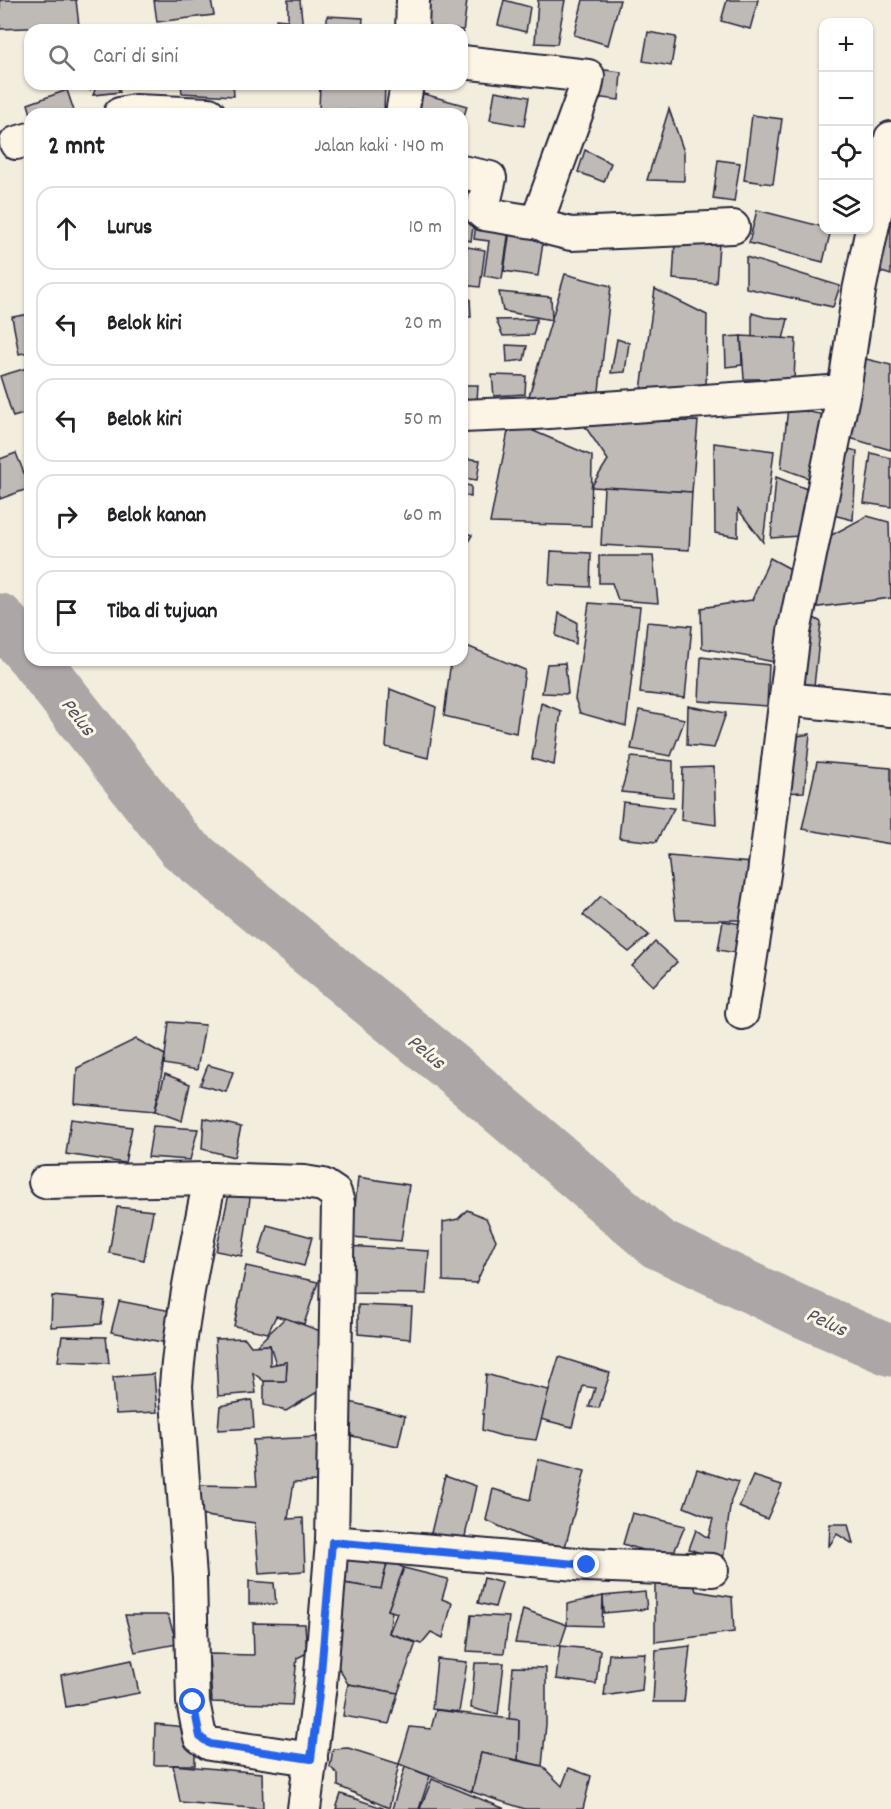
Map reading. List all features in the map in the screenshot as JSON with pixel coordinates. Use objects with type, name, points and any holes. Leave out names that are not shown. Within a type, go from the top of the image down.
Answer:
[{"type":"street","points":[[412,24],[413,0]]},
{"type":"street","points":[[468,63],[588,76],[539,216],[540,223]]},
{"type":"street","points":[[403,108],[406,90]]},
{"type":"street","points":[[742,1013],[764,874],[794,632],[844,391],[858,291],[891,138]]},
{"type":"street","points":[[468,173],[490,178],[483,213],[540,223],[551,229],[571,234],[733,227]]},
{"type":"street","points":[[468,416],[844,391]]},
{"type":"street","points":[[786,699],[891,710]]},
{"type":"street","points":[[210,1179],[192,1265],[178,1357],[176,1386],[190,1577],[193,1702],[200,1737],[210,1744],[311,1759]]},
{"type":"street","points":[[45,1182],[210,1179],[304,1182],[323,1185],[335,1193],[338,1203],[332,1542],[320,1685],[304,1809]]},
{"type":"street","points":[[332,1542],[587,1565],[712,1569]]},
{"type":"building","points":[[0,0],[76,0],[79,24],[24,24],[24,28],[0,29]]},
{"type":"building","points":[[154,0],[211,0],[214,15],[157,22]]},
{"type":"building","points":[[288,0],[300,0],[302,24],[276,24],[276,19],[288,20]]},
{"type":"building","points":[[426,0],[467,0],[464,24],[423,24]]},
{"type":"building","points":[[504,0],[530,7],[526,32],[498,25]]},
{"type":"building","points":[[538,0],[565,0],[557,44],[535,43]]},
{"type":"building","points":[[583,0],[620,0],[608,45],[574,35]]},
{"type":"building","points":[[727,0],[758,0],[750,29],[721,21]]},
{"type":"building","points":[[327,16],[363,18],[362,24],[327,24]]},
{"type":"building","points":[[648,32],[676,37],[671,66],[643,61]]},
{"type":"building","points":[[597,69],[621,72],[619,100],[594,97]]},
{"type":"building","points":[[67,90],[73,108],[29,108],[28,104]]},
{"type":"building","points":[[95,90],[119,90],[120,92],[93,95]]},
{"type":"building","points":[[182,90],[234,90],[234,96],[182,93]]},
{"type":"building","points":[[320,90],[385,90],[384,108],[319,108]]},
{"type":"building","points":[[495,91],[529,97],[524,126],[490,120]]},
{"type":"building","points":[[417,92],[467,106],[466,108],[413,108]]},
{"type":"building","points":[[669,109],[684,152],[684,181],[647,180]]},
{"type":"building","points":[[752,115],[782,119],[773,184],[744,180]]},
{"type":"building","points":[[585,150],[611,163],[604,182],[578,172]]},
{"type":"building","points":[[718,160],[740,163],[734,202],[713,199]]},
{"type":"building","points":[[468,175],[480,177],[471,241],[468,240]]},
{"type":"building","points":[[757,210],[819,226],[819,234],[830,234],[823,262],[749,243]]},
{"type":"building","points":[[477,217],[510,222],[502,279],[484,276],[489,241],[474,239]]},
{"type":"building","points":[[885,221],[891,224],[891,275],[869,268]]},
{"type":"building","points":[[511,224],[545,229],[538,276],[504,271]]},
{"type":"building","points":[[675,242],[719,245],[716,283],[673,279]]},
{"type":"building","points":[[468,247],[485,250],[480,287],[468,286]]},
{"type":"building","points":[[746,257],[840,286],[833,307],[746,288]]},
{"type":"building","points":[[565,274],[611,286],[598,399],[529,396]]},
{"type":"building","points":[[655,289],[707,315],[706,387],[641,390]]},
{"type":"building","points":[[499,292],[551,297],[552,320],[503,311]]},
{"type":"building","points":[[468,299],[470,299],[471,317],[468,317]]},
{"type":"building","points":[[752,313],[765,317],[788,319],[779,356],[764,357],[752,352]]},
{"type":"building","points":[[24,315],[24,353],[19,354],[12,317]]},
{"type":"building","points":[[537,319],[533,335],[503,336],[496,320]]},
{"type":"building","points":[[741,336],[742,365],[726,367],[725,337]]},
{"type":"building","points":[[741,336],[796,339],[794,379],[744,379]]},
{"type":"building","points":[[617,339],[629,343],[625,372],[611,373]]},
{"type":"building","points":[[506,345],[527,346],[524,360],[507,362]]},
{"type":"building","points":[[862,358],[891,365],[891,450],[846,437]]},
{"type":"building","points":[[24,369],[24,414],[13,417],[0,376]]},
{"type":"building","points":[[492,375],[526,376],[525,394],[494,396]]},
{"type":"building","points":[[468,385],[478,385],[477,401],[468,401]]},
{"type":"building","points":[[788,408],[825,415],[814,480],[781,468]]},
{"type":"building","points":[[510,421],[592,456],[591,526],[490,523]]},
{"type":"building","points":[[698,421],[692,492],[591,487],[608,460],[582,422]]},
{"type":"building","points":[[714,443],[774,451],[763,542],[738,509],[738,537],[715,533]]},
{"type":"building","points":[[836,446],[857,451],[853,520],[829,514]]},
{"type":"building","points":[[16,453],[24,473],[24,490],[0,499],[0,459]]},
{"type":"building","points":[[871,453],[891,458],[891,507],[864,503]]},
{"type":"building","points":[[468,459],[480,460],[477,480],[468,479]]},
{"type":"building","points":[[776,477],[807,489],[799,536],[771,538]]},
{"type":"building","points":[[468,485],[471,486],[471,497],[468,496]]},
{"type":"building","points":[[604,487],[692,492],[689,550],[601,545]]},
{"type":"building","points":[[867,516],[889,522],[891,598],[810,608],[826,538]]},
{"type":"building","points":[[551,551],[591,553],[590,587],[549,585]]},
{"type":"building","points":[[599,556],[653,556],[658,603],[618,600],[612,583],[599,583]]},
{"type":"building","points":[[770,558],[798,573],[780,663],[702,648],[701,608],[752,600]]},
{"type":"building","points":[[589,603],[640,607],[626,726],[580,713],[575,699]]},
{"type":"building","points":[[559,613],[577,622],[576,644],[556,636]]},
{"type":"building","points":[[805,613],[821,622],[814,686],[794,689]]},
{"type":"building","points":[[647,622],[692,626],[685,698],[640,693]]},
{"type":"building","points":[[468,646],[525,670],[516,733],[444,716],[450,666],[468,666]]},
{"type":"building","points":[[701,657],[769,665],[767,706],[699,701]]},
{"type":"building","points":[[565,663],[568,694],[542,693],[547,664]]},
{"type":"building","points":[[390,689],[436,707],[428,758],[386,747]]},
{"type":"building","points":[[541,703],[561,711],[554,765],[532,759]]},
{"type":"building","points":[[688,706],[726,713],[714,748],[687,745]]},
{"type":"building","points":[[639,710],[685,719],[671,756],[631,749]]},
{"type":"building","points":[[810,734],[804,792],[781,793],[791,737]]},
{"type":"building","points":[[631,757],[673,761],[673,797],[621,792]]},
{"type":"building","points":[[817,762],[891,768],[891,844],[802,829]]},
{"type":"building","points":[[714,767],[716,825],[681,820],[683,768]]},
{"type":"building","points":[[623,802],[674,808],[656,842],[619,838]]},
{"type":"building","points":[[668,856],[752,863],[749,920],[676,920]]},
{"type":"building","points":[[601,896],[649,935],[629,952],[583,915]]},
{"type":"building","points":[[723,921],[747,925],[741,954],[718,950]]},
{"type":"building","points":[[655,942],[677,962],[653,986],[632,966]]},
{"type":"building","points":[[169,1022],[205,1025],[197,1070],[164,1064]]},
{"type":"building","points":[[136,1039],[165,1055],[155,1111],[75,1104],[77,1068]]},
{"type":"building","points":[[208,1065],[233,1072],[226,1092],[200,1085]]},
{"type":"building","points":[[165,1074],[190,1084],[182,1121],[155,1111]]},
{"type":"building","points":[[204,1118],[241,1127],[234,1157],[202,1149]]},
{"type":"building","points":[[71,1119],[132,1127],[125,1163],[66,1154]]},
{"type":"building","points":[[153,1126],[198,1129],[190,1160],[148,1157]]},
{"type":"building","points":[[358,1177],[409,1185],[401,1241],[352,1237]]},
{"type":"building","points":[[251,1191],[242,1256],[216,1251],[229,1194]]},
{"type":"building","points":[[117,1207],[153,1211],[144,1260],[109,1253]]},
{"type":"building","points":[[467,1210],[486,1218],[496,1240],[476,1283],[443,1281],[443,1222],[458,1219]]},
{"type":"building","points":[[267,1225],[312,1237],[304,1266],[259,1254]]},
{"type":"building","points":[[347,1246],[429,1251],[426,1294],[344,1293]]},
{"type":"building","points":[[246,1266],[318,1282],[304,1324],[276,1316],[268,1333],[234,1326]]},
{"type":"building","points":[[52,1296],[105,1301],[101,1324],[51,1327]]},
{"type":"building","points":[[119,1301],[177,1312],[172,1344],[111,1332]]},
{"type":"building","points":[[358,1305],[412,1307],[410,1339],[358,1334]]},
{"type":"building","points":[[285,1318],[323,1332],[324,1388],[286,1411],[264,1405],[264,1381],[286,1381],[287,1362],[276,1364],[270,1345],[256,1346]]},
{"type":"building","points":[[62,1336],[106,1337],[109,1363],[58,1361]]},
{"type":"building","points":[[245,1338],[251,1346],[270,1345],[270,1365],[287,1362],[286,1381],[264,1381],[253,1373],[256,1393],[218,1396],[215,1339]]},
{"type":"building","points":[[559,1357],[610,1373],[599,1408],[589,1407],[595,1388],[583,1386],[572,1427],[540,1419]]},
{"type":"building","points":[[154,1374],[157,1412],[116,1414],[113,1377]]},
{"type":"building","points":[[486,1374],[549,1390],[536,1440],[502,1436],[482,1430]]},
{"type":"building","points":[[252,1400],[254,1428],[218,1430],[220,1406]]},
{"type":"building","points":[[346,1401],[405,1416],[398,1446],[338,1433]]},
{"type":"building","points":[[318,1437],[317,1481],[294,1482],[288,1519],[303,1518],[305,1571],[259,1574],[255,1523],[198,1515],[197,1485],[257,1486],[253,1440]]},
{"type":"building","points":[[538,1459],[585,1471],[564,1551],[520,1536],[486,1520],[493,1489],[530,1500]]},
{"type":"building","points":[[697,1469],[738,1482],[731,1500],[723,1561],[689,1549],[696,1530],[708,1538],[713,1519],[684,1507]]},
{"type":"building","points":[[445,1475],[476,1486],[464,1541],[431,1533]]},
{"type":"building","points":[[753,1476],[782,1485],[767,1519],[739,1507]]},
{"type":"building","points":[[632,1513],[685,1526],[671,1559],[623,1544]]},
{"type":"building","points":[[830,1524],[848,1524],[853,1544],[837,1534],[829,1546]]},
{"type":"building","points":[[341,1552],[388,1560],[381,1589],[338,1582]]},
{"type":"building","points":[[388,1560],[404,1568],[388,1610],[392,1611],[389,1633],[416,1643],[398,1693],[348,1684],[332,1656],[343,1583],[381,1589]]},
{"type":"building","points":[[404,1568],[448,1579],[442,1599],[452,1603],[443,1638],[431,1632],[421,1644],[389,1633],[397,1613],[388,1610]]},
{"type":"building","points":[[484,1578],[502,1583],[495,1607],[478,1603]]},
{"type":"building","points":[[692,1578],[696,1591],[732,1597],[734,1632],[655,1642],[655,1582]]},
{"type":"building","points":[[249,1581],[274,1583],[276,1604],[249,1604]]},
{"type":"building","points":[[645,1592],[647,1609],[604,1613],[603,1596]]},
{"type":"building","points":[[603,1596],[602,1626],[567,1625],[567,1604]]},
{"type":"building","points":[[523,1609],[567,1625],[560,1646],[515,1643]]},
{"type":"building","points":[[125,1615],[168,1615],[177,1644],[135,1652]]},
{"type":"building","points":[[471,1615],[509,1617],[504,1653],[467,1651]]},
{"type":"building","points":[[253,1623],[305,1624],[307,1653],[297,1658],[292,1705],[212,1702],[209,1654],[254,1655]]},
{"type":"building","points":[[560,1646],[600,1650],[596,1684],[556,1679]]},
{"type":"building","points":[[690,1646],[684,1702],[653,1702],[656,1650]]},
{"type":"building","points":[[645,1653],[642,1690],[604,1696],[609,1654]]},
{"type":"building","points":[[437,1659],[467,1662],[459,1712],[432,1709]]},
{"type":"building","points":[[132,1660],[139,1693],[66,1707],[61,1675]]},
{"type":"building","points":[[475,1663],[504,1663],[498,1715],[471,1708]]},
{"type":"building","points":[[513,1667],[546,1668],[546,1724],[542,1766],[518,1760],[519,1720],[509,1720]]},
{"type":"building","points":[[348,1684],[398,1693],[389,1724],[343,1716]]},
{"type":"building","points":[[436,1710],[519,1720],[518,1760],[481,1753],[472,1792],[399,1764],[410,1727],[431,1729]]},
{"type":"building","points":[[155,1724],[195,1728],[195,1765],[154,1765]]},
{"type":"building","points":[[348,1748],[399,1764],[389,1808],[338,1786],[338,1774],[330,1767],[333,1749]]},
{"type":"building","points":[[481,1753],[542,1766],[562,1786],[569,1768],[591,1776],[583,1809],[525,1809],[472,1792]]},
{"type":"building","points":[[173,1765],[262,1773],[263,1809],[180,1802]]},
{"type":"building","points":[[405,1767],[430,1776],[419,1809],[392,1809]]},
{"type":"building","points":[[432,1779],[505,1809],[420,1809]]},
{"type":"building","points":[[341,1794],[383,1808],[336,1809]]},
{"type":"waterway","name":"Pelus","points":[[0,619],[24,647]]},
{"type":"waterway","name":"Pelus","points":[[40,666],[181,846],[459,1074],[658,1244],[891,1351]]},
{"type":"route","points":[[193,1702],[200,1737],[210,1744],[311,1759],[320,1685],[332,1542],[587,1565]]}]
